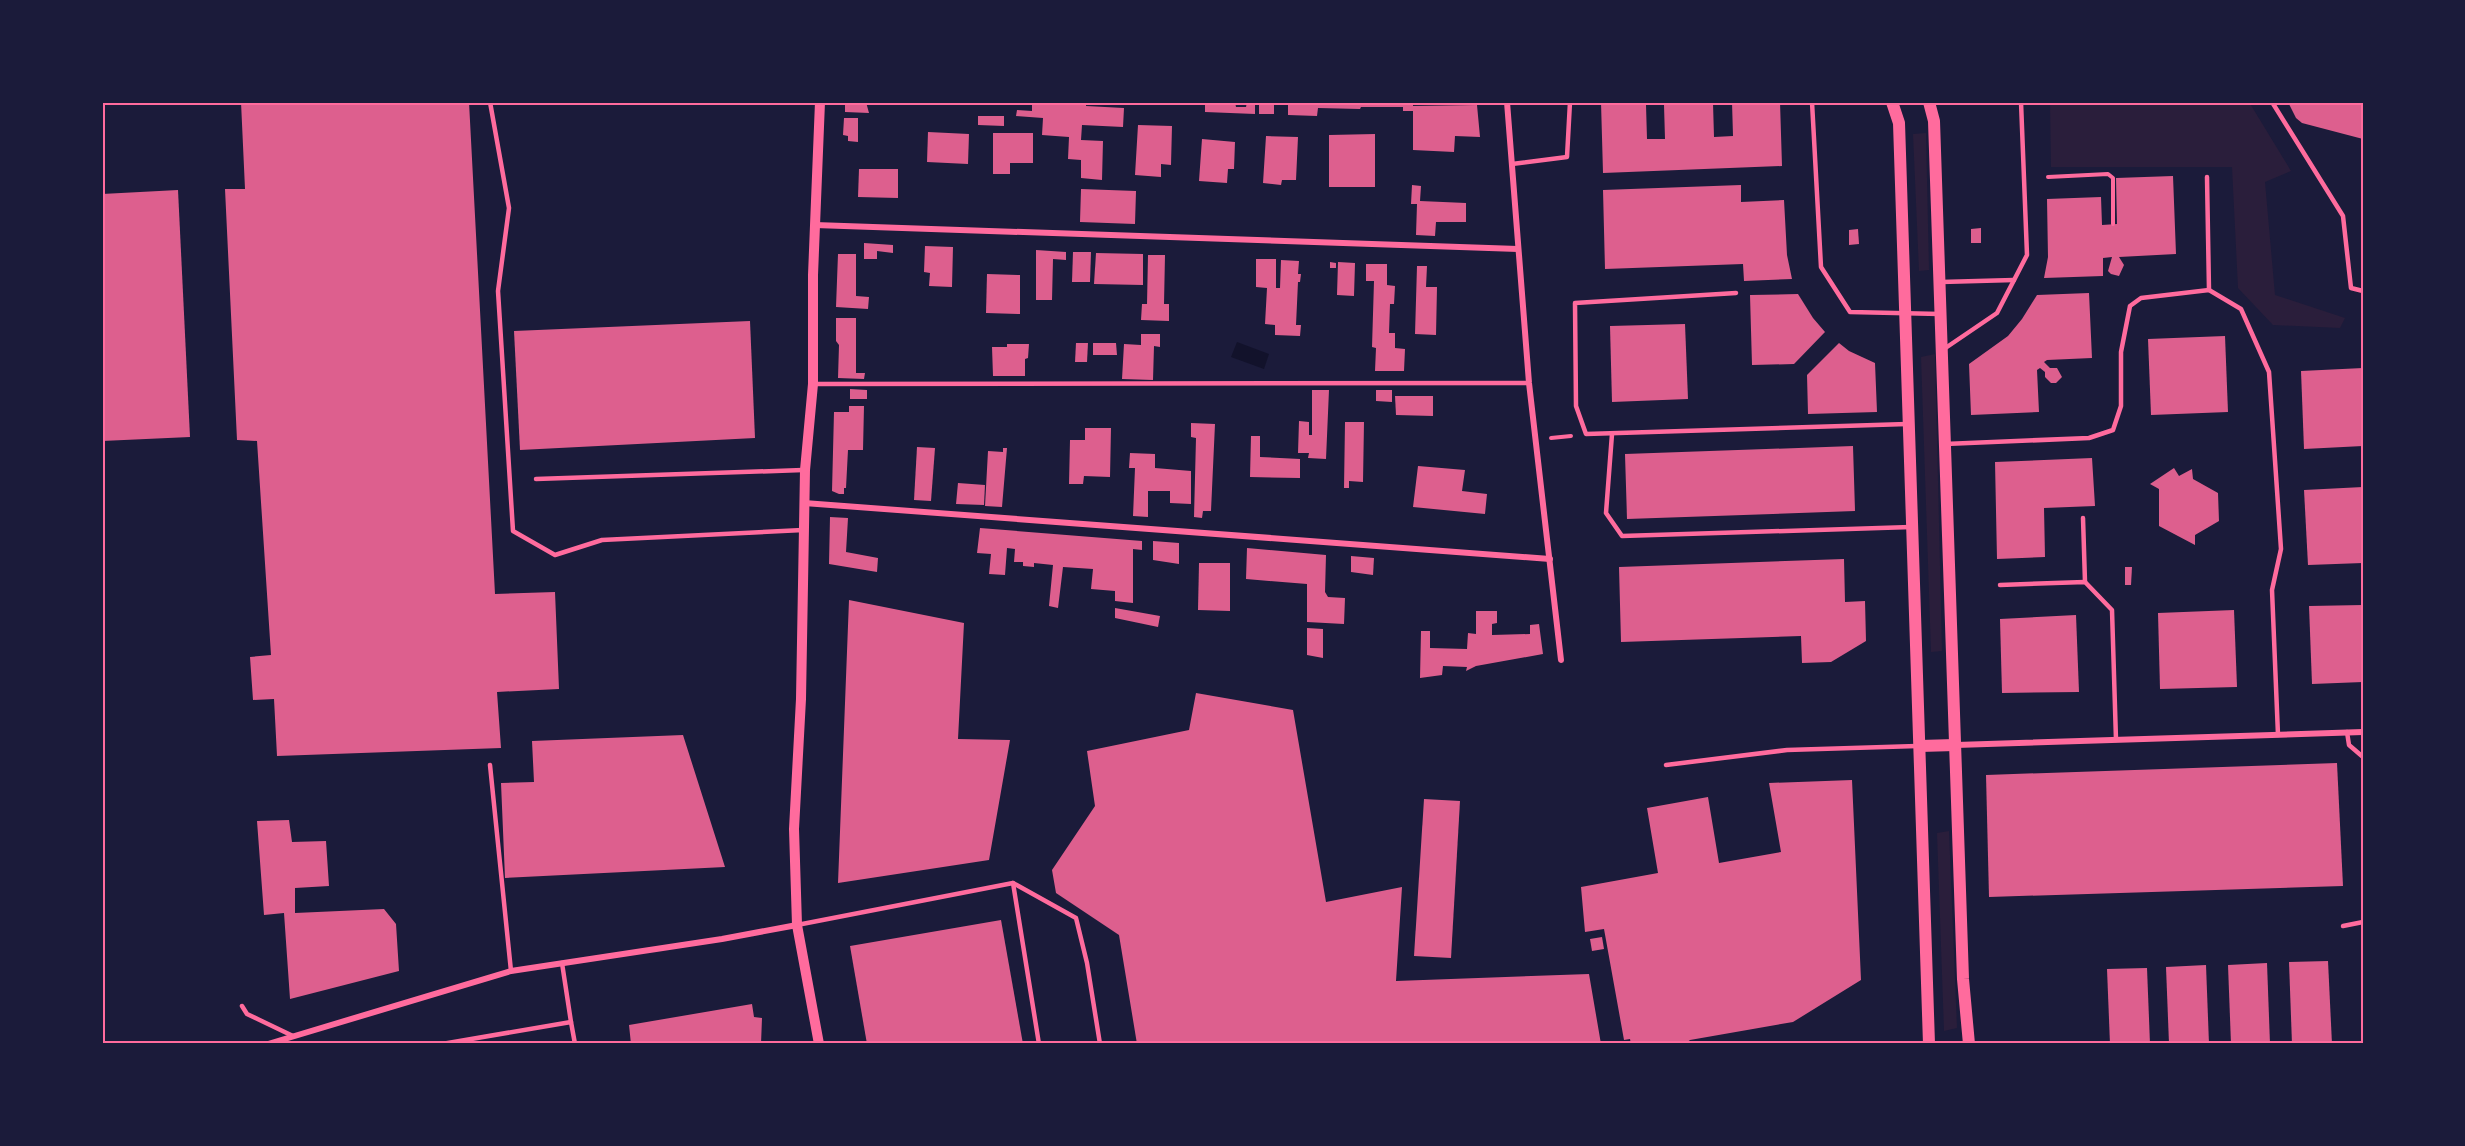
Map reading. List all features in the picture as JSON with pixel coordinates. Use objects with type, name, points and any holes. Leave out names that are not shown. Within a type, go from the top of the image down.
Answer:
[{"type":"main road","points":[[1892,102],[1899,123],[1929,1044]]},
{"type":"main road","points":[[1929,102],[1934,121],[1963,979],[1969,1044]]},
{"type":"main road","points":[[1920,746],[1955,745]]},
{"type":"street","points":[[819,1044],[797,925],[794,830],[801,699],[804,503],[813,384],[815,225],[820,102]]},
{"type":"street","points":[[1507,102],[1529,383],[1561,660]]},
{"type":"street","points":[[815,225],[1518,249]]},
{"type":"street","points":[[804,503],[1550,559]]},
{"type":"street","points":[[1955,745],[2363,732]]},
{"type":"street","points":[[268,1044],[512,971],[722,939],[797,925]]},
{"type":"lane","points":[[490,102],[509,208],[498,291],[513,531],[555,555],[602,540],[803,530]]},
{"type":"lane","points":[[1512,164],[1567,157],[1570,102]]},
{"type":"lane","points":[[1812,102],[1821,267],[1850,312],[1941,314]]},
{"type":"lane","points":[[1942,350],[1997,313],[2027,255],[2021,102]]},
{"type":"lane","points":[[2272,102],[2343,216],[2351,288],[2363,291]]},
{"type":"lane","points":[[2207,177],[2209,290]]},
{"type":"lane","points":[[1940,282],[2014,280]]},
{"type":"lane","points":[[1945,444],[2089,438],[2113,430],[2121,406],[2121,352],[2130,306],[2141,298],[2209,290],[2241,309],[2269,372],[2281,549],[2272,591],[2278,735]]},
{"type":"lane","points":[[1736,293],[1575,303],[1576,406],[1586,434],[1909,424]]},
{"type":"lane","points":[[813,384],[1529,383]]},
{"type":"lane","points":[[1612,434],[1606,513],[1622,536],[1913,527]]},
{"type":"lane","points":[[536,479],[806,470]]},
{"type":"lane","points":[[2083,518],[2085,582],[2112,609],[2116,740]]},
{"type":"lane","points":[[2000,585],[2085,582]]},
{"type":"lane","points":[[2347,732],[2349,745],[2363,757]]},
{"type":"lane","points":[[1666,765],[1787,750],[1920,746]]},
{"type":"lane","points":[[490,765],[512,971]]},
{"type":"lane","points":[[797,925],[1013,883],[1076,918],[1087,963],[1100,1044]]},
{"type":"lane","points":[[1013,883],[1039,1044]]},
{"type":"lane","points":[[2343,926],[2363,922]]},
{"type":"lane","points":[[562,963],[574,1044]]},
{"type":"lane","points":[[242,1006],[246,1014],[293,1036]]},
{"type":"lane","points":[[442,1044],[571,1022]]},
{"type":"path","points":[[2048,177],[2108,174],[2113,178],[2113,224]]},
{"type":"path","points":[[1536,439],[1586,434]]},
{"type":"shaded area","points":[[2050,102],[2249,102],[2291,171],[2265,182],[2275,295],[2345,318],[2340,328],[2273,325],[2238,288],[2232,167],[2051,167]]},
{"type":"shaded area","points":[[1926,133],[1929,270],[1919,271],[1913,134]]},
{"type":"shaded area","points":[[1237,342],[1269,354],[1264,369],[1231,357]]},
{"type":"shaded area","points":[[1935,354],[1942,651],[1931,652],[1921,357]]},
{"type":"shaded area","points":[[1949,831],[1957,1028],[1944,1031],[1937,833]]},
{"type":"building","points":[[241,102],[469,102],[495,594],[555,592],[559,689],[497,692],[501,748],[277,756],[274,699],[253,700],[250,657],[271,655],[257,441],[237,440],[225,189],[245,189]]},
{"type":"building","points":[[845,102],[866,102],[869,113],[845,112]]},
{"type":"building","points":[[1032,102],[1086,102],[1086,106],[1124,108],[1123,127],[1082,125],[1081,140],[1103,141],[1102,180],[1081,178],[1081,160],[1068,159],[1069,137],[1042,135],[1043,118],[1016,116],[1017,110],[1032,111]]},
{"type":"building","points":[[1205,102],[1235,102],[1236,107],[1246,107],[1247,102],[1255,102],[1255,114],[1205,112]]},
{"type":"building","points":[[1259,102],[1274,102],[1274,114],[1259,114]]},
{"type":"building","points":[[1288,102],[1413,102],[1413,106],[1477,105],[1480,137],[1455,136],[1454,152],[1413,150],[1413,111],[1403,111],[1403,107],[1318,108],[1317,116],[1288,115]]},
{"type":"building","points":[[1601,102],[1640,102],[1646,105],[1647,139],[1665,139],[1664,105],[1713,103],[1714,137],[1733,136],[1732,102],[1780,102],[1782,166],[1603,173]]},
{"type":"building","points":[[2288,102],[2363,102],[2363,139],[2302,123],[2296,118]]},
{"type":"building","points":[[978,116],[1004,116],[1004,126],[978,125]]},
{"type":"building","points":[[844,118],[858,118],[858,142],[848,141],[848,136],[843,135]]},
{"type":"building","points":[[1138,125],[1172,126],[1171,165],[1161,164],[1161,177],[1135,175]]},
{"type":"building","points":[[928,132],[969,134],[968,164],[927,162]]},
{"type":"building","points":[[993,133],[1033,133],[1033,163],[1010,163],[1010,174],[993,174]]},
{"type":"building","points":[[1375,134],[1375,187],[1329,187],[1329,135]]},
{"type":"building","points":[[1266,136],[1298,137],[1296,180],[1282,180],[1281,185],[1263,183]]},
{"type":"building","points":[[1202,139],[1235,142],[1234,169],[1228,169],[1227,183],[1199,181]]},
{"type":"building","points":[[859,169],[898,169],[898,198],[858,197]]},
{"type":"building","points":[[2173,176],[2176,254],[2119,257],[2124,265],[2119,276],[2108,271],[2112,257],[2103,258],[2103,276],[2044,278],[2048,257],[2047,199],[2101,197],[2102,225],[2117,224],[2116,178]]},
{"type":"building","points":[[1412,185],[1421,186],[1420,201],[1466,203],[1466,222],[1436,222],[1435,236],[1416,235],[1417,204],[1411,204]]},
{"type":"building","points":[[1741,185],[1741,202],[1784,200],[1787,255],[1792,279],[1744,281],[1743,264],[1605,269],[1603,190]]},
{"type":"building","points":[[1081,189],[1136,191],[1135,224],[1080,222]]},
{"type":"building","points":[[178,190],[190,437],[102,441],[102,194]]},
{"type":"building","points":[[1981,228],[1981,243],[1971,243],[1971,229]]},
{"type":"building","points":[[1858,229],[1859,244],[1849,245],[1849,230]]},
{"type":"building","points":[[864,243],[893,245],[893,253],[877,251],[877,259],[864,259]]},
{"type":"building","points":[[925,246],[953,247],[952,287],[929,286],[930,273],[924,272]]},
{"type":"building","points":[[1036,250],[1066,252],[1066,260],[1053,259],[1052,300],[1036,300]]},
{"type":"building","points":[[1073,252],[1091,252],[1090,282],[1072,282]]},
{"type":"building","points":[[1096,253],[1143,254],[1143,285],[1094,284]]},
{"type":"building","points":[[838,254],[856,254],[856,296],[869,297],[868,309],[836,307]]},
{"type":"building","points":[[1148,255],[1165,255],[1164,304],[1169,304],[1169,321],[1141,320],[1142,304],[1147,304]]},
{"type":"building","points":[[1256,259],[1276,259],[1276,288],[1280,288],[1281,260],[1299,261],[1298,274],[1301,274],[1300,282],[1298,282],[1296,325],[1301,325],[1300,336],[1275,335],[1275,325],[1265,324],[1267,288],[1256,287]]},
{"type":"building","points":[[1330,262],[1336,263],[1336,268],[1330,268]]},
{"type":"building","points":[[1338,262],[1355,263],[1354,296],[1337,295]]},
{"type":"building","points":[[1366,264],[1387,264],[1387,285],[1395,286],[1394,304],[1390,304],[1389,333],[1395,333],[1395,348],[1405,349],[1404,371],[1375,371],[1376,348],[1372,347],[1374,281],[1366,281]]},
{"type":"building","points":[[1417,266],[1427,266],[1426,287],[1437,287],[1436,335],[1415,334]]},
{"type":"building","points":[[987,274],[1020,275],[1020,314],[986,313]]},
{"type":"building","points":[[2089,293],[2092,358],[2044,362],[2050,368],[2057,368],[2062,377],[2056,383],[2051,383],[2045,377],[2045,372],[2040,368],[2037,370],[2039,412],[1971,415],[1969,364],[2008,336],[2037,295]]},
{"type":"building","points":[[1798,294],[1825,332],[1794,364],[1752,365],[1750,295]]},
{"type":"building","points":[[836,318],[856,318],[856,373],[865,373],[864,379],[838,378],[839,345],[836,341]]},
{"type":"building","points":[[750,321],[755,438],[520,450],[514,331]]},
{"type":"building","points":[[1685,324],[1688,399],[1612,402],[1610,326]]},
{"type":"building","points":[[1141,334],[1160,334],[1160,347],[1154,346],[1153,380],[1122,379],[1124,344],[1141,345]]},
{"type":"building","points":[[2225,336],[2228,412],[2151,415],[2148,339]]},
{"type":"building","points":[[1076,343],[1088,343],[1087,362],[1075,362]]},
{"type":"building","points":[[1093,343],[1116,343],[1117,355],[1093,355]]},
{"type":"building","points":[[1839,343],[1849,351],[1875,363],[1877,412],[1808,414],[1807,375]]},
{"type":"building","points":[[1007,344],[1029,344],[1028,358],[1025,359],[1025,376],[993,376],[992,347],[1007,347]]},
{"type":"building","points":[[2363,368],[2363,446],[2304,449],[2301,371]]},
{"type":"building","points":[[850,389],[867,390],[867,399],[850,399]]},
{"type":"building","points":[[1312,390],[1329,390],[1326,459],[1308,458],[1309,453],[1298,453],[1299,421],[1309,422],[1309,435],[1312,435]]},
{"type":"building","points":[[1376,390],[1392,390],[1392,402],[1376,401]]},
{"type":"building","points":[[1395,396],[1433,396],[1433,416],[1396,415]]},
{"type":"building","points":[[849,406],[864,406],[863,450],[848,450],[846,488],[844,488],[844,494],[839,494],[832,491],[834,412],[849,412]]},
{"type":"building","points":[[1345,422],[1364,422],[1363,482],[1349,481],[1349,488],[1344,488]]},
{"type":"building","points":[[1191,423],[1215,424],[1211,511],[1203,511],[1202,518],[1194,517],[1196,438],[1191,437]]},
{"type":"building","points":[[1085,428],[1111,428],[1110,477],[1084,476],[1083,484],[1069,484],[1070,440],[1085,440]]},
{"type":"building","points":[[1251,436],[1260,436],[1260,457],[1300,459],[1300,478],[1250,477]]},
{"type":"building","points":[[1853,446],[1855,511],[1627,519],[1625,454]]},
{"type":"building","points":[[917,447],[935,448],[931,501],[914,500]]},
{"type":"building","points":[[1003,448],[1007,448],[1002,507],[985,506],[988,451],[1003,452]]},
{"type":"building","points":[[1130,453],[1155,454],[1155,468],[1191,471],[1191,504],[1170,503],[1170,491],[1148,491],[1148,517],[1133,516],[1135,468],[1129,468]]},
{"type":"building","points":[[2092,458],[2095,506],[2044,508],[2045,557],[1997,559],[1995,462]]},
{"type":"building","points":[[1418,466],[1465,470],[1462,491],[1487,494],[1485,514],[1413,507]]},
{"type":"building","points":[[2174,468],[2179,476],[2192,469],[2193,479],[2218,493],[2219,521],[2195,535],[2195,545],[2159,526],[2159,489],[2150,484]]},
{"type":"building","points":[[958,483],[985,485],[984,505],[956,504]]},
{"type":"building","points":[[2363,487],[2363,563],[2308,565],[2304,490]]},
{"type":"building","points":[[830,517],[848,518],[846,552],[878,558],[877,572],[829,564]]},
{"type":"building","points":[[980,528],[1142,541],[1142,550],[1133,549],[1133,603],[1115,601],[1115,591],[1091,589],[1093,569],[1063,567],[1058,608],[1049,606],[1053,565],[1034,563],[1034,567],[1023,566],[1023,562],[1014,562],[1015,549],[1007,548],[1005,575],[989,574],[991,554],[977,553]]},
{"type":"building","points":[[1153,541],[1179,543],[1179,564],[1153,560]]},
{"type":"building","points":[[1247,548],[1326,555],[1325,592],[1328,597],[1345,598],[1344,624],[1307,622],[1307,584],[1246,579]]},
{"type":"building","points":[[1351,556],[1374,558],[1373,575],[1351,572]]},
{"type":"building","points":[[1844,559],[1845,602],[1865,601],[1866,641],[1831,662],[1802,663],[1801,636],[1621,642],[1619,567]]},
{"type":"building","points":[[1199,563],[1230,563],[1230,611],[1198,610]]},
{"type":"building","points":[[2125,567],[2132,567],[2131,585],[2125,585]]},
{"type":"building","points":[[849,600],[964,623],[958,739],[1010,740],[989,860],[838,883]]},
{"type":"building","points":[[2363,605],[2363,682],[2312,684],[2309,606]]},
{"type":"building","points":[[1115,608],[1160,616],[1158,627],[1115,618]]},
{"type":"building","points":[[2234,610],[2237,687],[2160,689],[2158,613]]},
{"type":"building","points":[[1476,611],[1497,611],[1497,623],[1492,624],[1492,635],[1530,634],[1530,625],[1539,624],[1543,654],[1476,666],[1466,671],[1467,667],[1443,666],[1442,675],[1420,678],[1421,631],[1430,631],[1430,648],[1467,649],[1468,633],[1476,634]]},
{"type":"building","points":[[2076,615],[2079,692],[2002,693],[2000,619]]},
{"type":"building","points":[[1307,628],[1323,629],[1323,658],[1307,655]]},
{"type":"building","points":[[1196,693],[1293,710],[1326,902],[1402,887],[1396,981],[1589,974],[1601,1044],[1137,1044],[1119,935],[1056,893],[1052,870],[1095,806],[1087,751],[1189,730]]},
{"type":"building","points":[[683,735],[725,867],[505,878],[501,783],[534,782],[532,741]]},
{"type":"building","points":[[2337,763],[2343,886],[1989,897],[1986,775]]},
{"type":"building","points":[[1852,780],[1861,980],[1793,1022],[1690,1040],[1685,1044],[1631,1044],[1630,1039],[1624,1040],[1604,929],[1585,932],[1581,887],[1658,873],[1647,808],[1708,797],[1719,863],[1781,852],[1769,783]]},
{"type":"building","points":[[1424,799],[1460,801],[1451,958],[1414,956]]},
{"type":"building","points":[[289,820],[292,842],[326,841],[329,886],[295,888],[295,913],[384,909],[396,924],[399,971],[290,999],[284,913],[264,915],[257,821]]},
{"type":"building","points":[[1001,920],[1023,1044],[867,1044],[850,946]]},
{"type":"building","points":[[1602,937],[1604,949],[1592,951],[1590,939]]},
{"type":"building","points":[[2328,961],[2332,1044],[2292,1044],[2289,962]]},
{"type":"building","points":[[2267,963],[2270,1044],[2231,1044],[2228,965]]},
{"type":"building","points":[[2206,965],[2209,1044],[2169,1044],[2166,967]]},
{"type":"building","points":[[2147,968],[2150,1044],[2110,1044],[2107,969]]},
{"type":"building","points":[[752,1004],[754,1017],[762,1018],[761,1044],[631,1044],[629,1025]]}]
